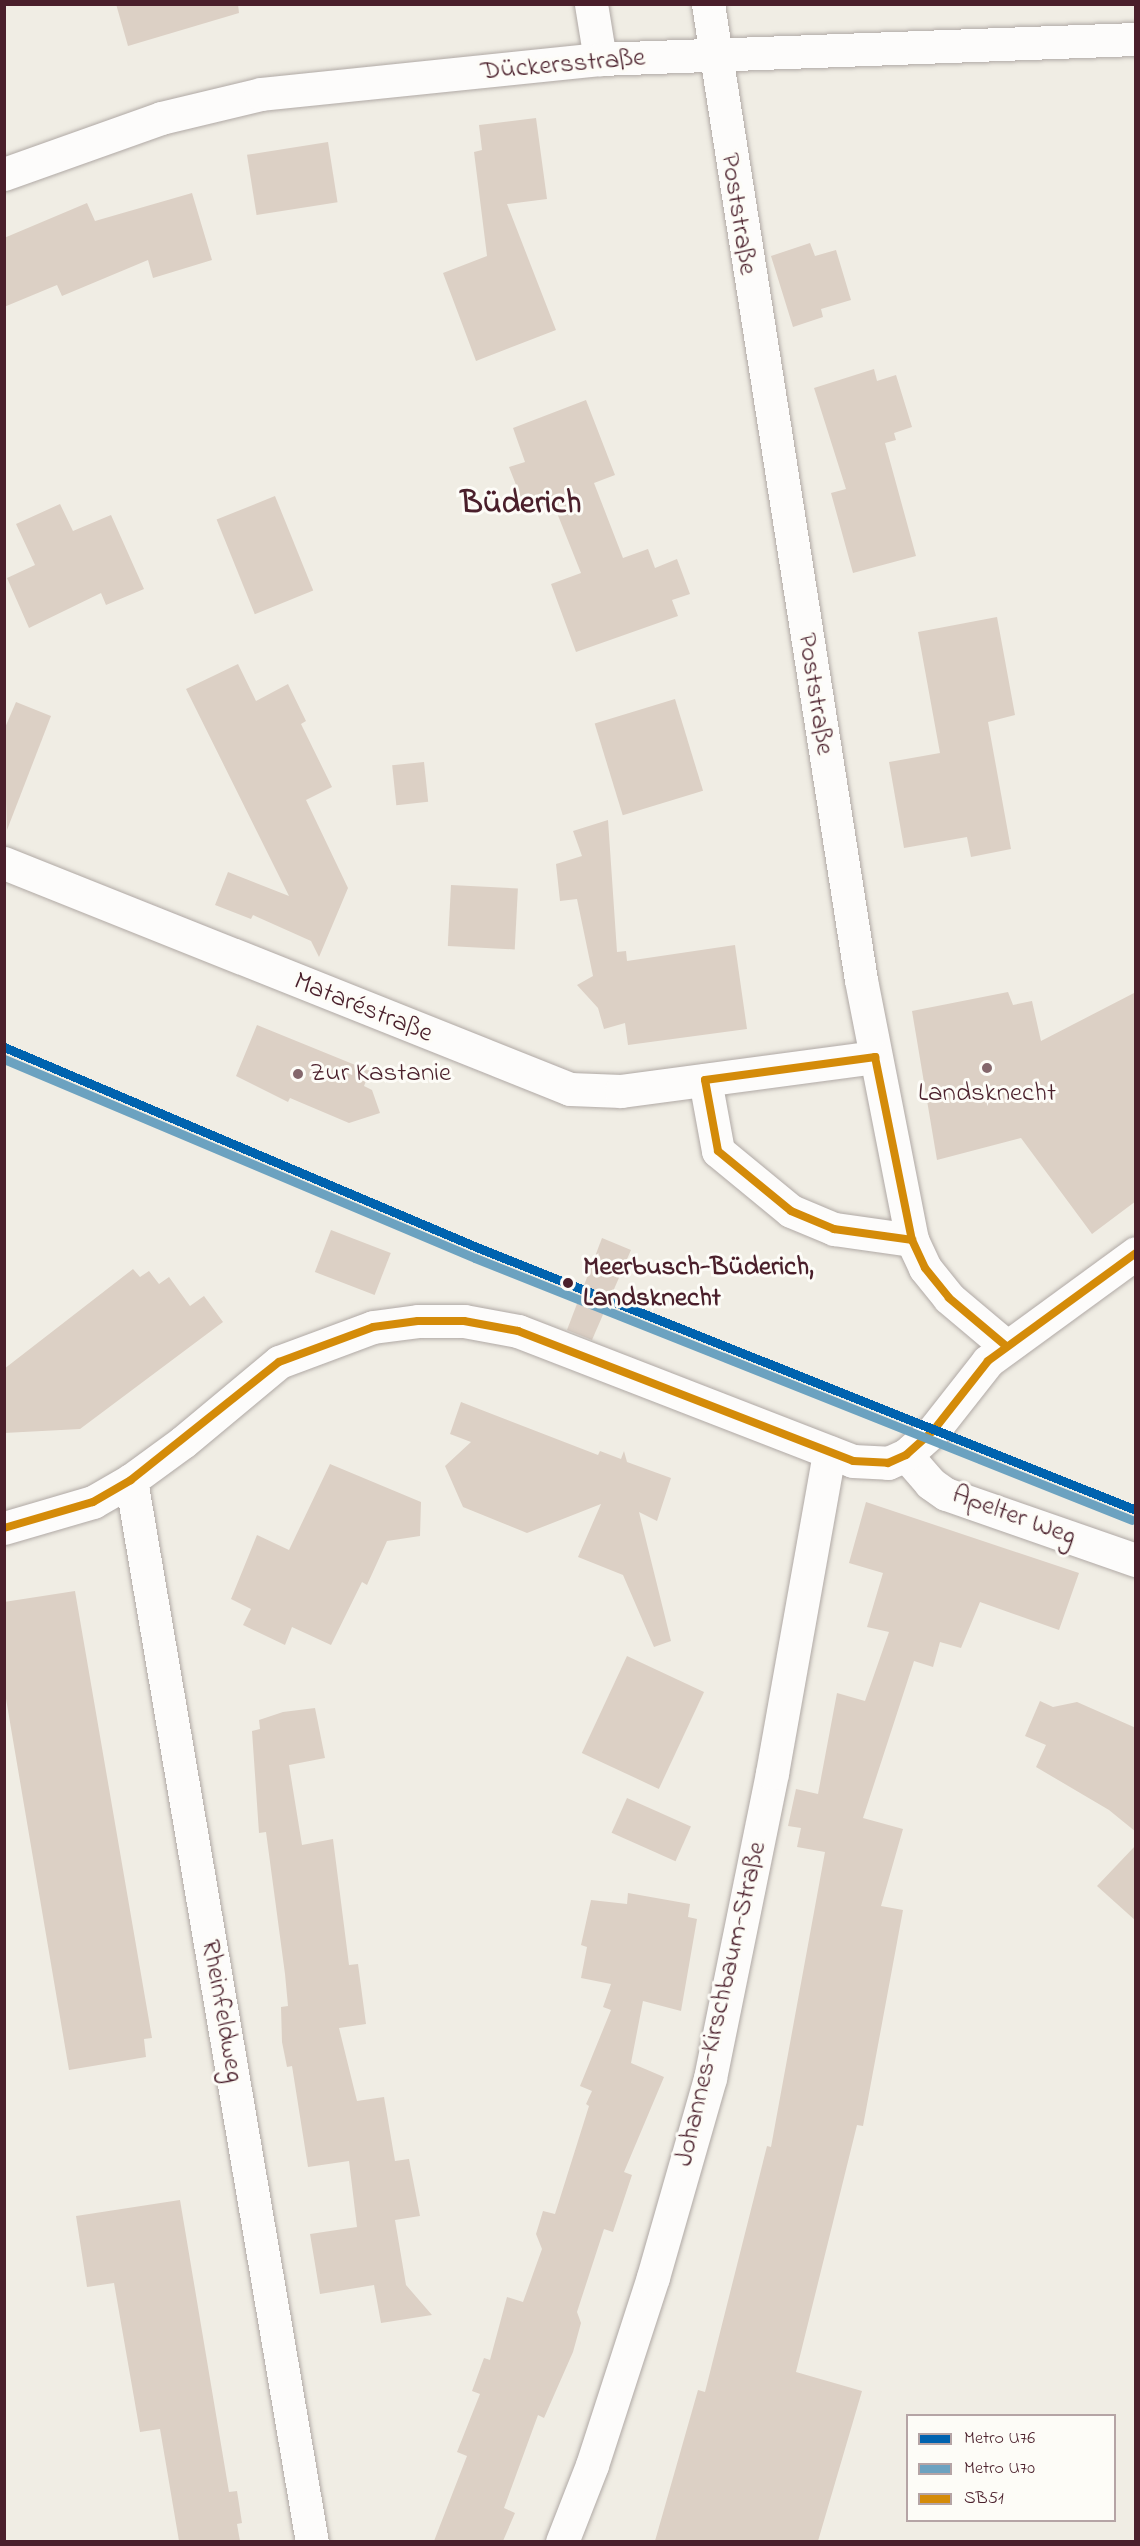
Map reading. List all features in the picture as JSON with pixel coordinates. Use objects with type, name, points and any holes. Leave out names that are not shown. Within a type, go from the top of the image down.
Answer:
[{"type":"street","points":[[591,4],[600,59]]},
{"type":"street","name":"Poststraße","points":[[708,4],[713,55],[875,1057],[912,1240],[925,1269],[949,1298],[1006,1346]]},
{"type":"street","name":"Dückersstraße","points":[[4,174],[161,118],[261,94],[600,59],[1136,39]]},
{"type":"street","name":"Mataréstraße","points":[[4,863],[570,1089],[621,1091],[875,1057]]},
{"type":"street","points":[[705,1080],[718,1152],[791,1211],[834,1229],[912,1240]]},
{"type":"street","points":[[4,1528],[93,1502],[130,1480],[183,1442],[279,1362],[373,1327],[418,1320],[464,1321],[518,1331],[829,1452],[872,1465],[906,1455],[933,1431],[965,1387],[1006,1346],[1136,1253]]},
{"type":"street","name":"Johannes-Kirschbaum-Straße","points":[[562,2541],[592,2465],[653,2277],[710,2078],[772,1773],[829,1452]]},
{"type":"street","name":"Apelter Weg","points":[[906,1455],[930,1483],[946,1494],[1136,1560]]},
{"type":"street","name":"Rheinfeldweg","points":[[130,1480],[312,2541]]},
{"type":"building","points":[[116,4],[238,4],[239,13],[128,46]]},
{"type":"building","points":[[536,118],[547,199],[507,204],[556,330],[476,361],[443,273],[487,256],[474,152],[482,150],[479,125]]},
{"type":"building","points":[[328,142],[338,202],[257,215],[247,155]]},
{"type":"building","points":[[192,193],[212,260],[153,278],[148,260],[62,296],[57,285],[4,307],[4,238],[87,203],[95,221]]},
{"type":"building","points":[[810,243],[815,256],[836,250],[851,300],[821,309],[823,317],[793,327],[771,256]]},
{"type":"building","points":[[874,369],[877,381],[896,375],[912,427],[894,433],[896,440],[885,443],[916,556],[853,573],[831,493],[846,489],[814,388]]},
{"type":"building","points":[[586,400],[615,475],[594,483],[623,558],[648,549],[655,568],[677,559],[690,594],[672,600],[678,616],[576,652],[551,584],[581,573],[553,503],[527,513],[509,467],[525,462],[513,428]]},
{"type":"building","points":[[275,496],[313,591],[255,614],[217,520]]},
{"type":"building","points":[[60,504],[73,531],[111,515],[144,589],[106,605],[101,593],[29,628],[7,578],[35,565],[16,524]]},
{"type":"building","points":[[997,617],[1015,715],[988,722],[1011,849],[971,857],[967,837],[904,848],[889,762],[940,753],[918,632]]},
{"type":"building","points":[[238,664],[256,701],[288,684],[306,721],[301,724],[332,787],[306,800],[348,888],[319,957],[311,941],[253,915],[251,919],[215,905],[228,872],[289,896],[186,689]]},
{"type":"building","points":[[675,699],[703,791],[623,815],[595,724]]},
{"type":"building","points":[[16,702],[51,716],[7,830],[4,730]]},
{"type":"building","points":[[424,762],[428,802],[396,805],[392,765]]},
{"type":"building","points":[[608,820],[617,952],[626,951],[627,961],[735,945],[747,1029],[628,1045],[625,1023],[604,1029],[598,1008],[577,985],[593,976],[577,899],[560,901],[556,864],[582,856],[573,831]]},
{"type":"building","points":[[451,885],[518,889],[515,949],[448,946]]},
{"type":"building","points":[[1008,992],[1013,1005],[1032,1001],[1041,1041],[1136,992],[1136,1201],[1092,1234],[1021,1138],[937,1160],[912,1011]]},
{"type":"building","points":[[257,1025],[370,1071],[364,1086],[372,1090],[380,1113],[349,1123],[290,1098],[288,1102],[236,1076]]},
{"type":"building","points":[[331,1230],[391,1253],[375,1295],[315,1272]]},
{"type":"building","points":[[602,1238],[631,1250],[592,1340],[567,1330]]},
{"type":"building","points":[[133,1269],[140,1277],[149,1271],[159,1284],[169,1277],[190,1306],[204,1296],[223,1322],[80,1429],[4,1433],[4,1369]]},
{"type":"building","points":[[461,1402],[598,1455],[600,1451],[621,1459],[624,1451],[627,1462],[671,1478],[657,1521],[639,1512],[671,1641],[654,1647],[623,1575],[578,1557],[601,1504],[527,1533],[463,1507],[445,1466],[471,1442],[450,1434]]},
{"type":"building","points":[[330,1464],[421,1502],[420,1536],[387,1541],[367,1585],[362,1582],[331,1645],[292,1627],[285,1645],[243,1625],[251,1609],[231,1599],[257,1535],[289,1550]]},
{"type":"building","points":[[866,1502],[1079,1573],[1059,1630],[980,1602],[961,1648],[940,1642],[933,1667],[914,1661],[863,1818],[903,1829],[881,1906],[903,1910],[863,2126],[857,2125],[796,2372],[862,2391],[818,2541],[655,2541],[698,2390],[705,2392],[767,2146],[771,2147],[825,1852],[797,1847],[801,1828],[788,1826],[796,1789],[818,1794],[837,1693],[865,1701],[889,1632],[867,1627],[883,1573],[849,1563]]},
{"type":"building","points":[[75,1591],[152,2038],[144,2039],[146,2057],[69,2070],[4,1687],[4,1602]]},
{"type":"building","points":[[627,1656],[704,1692],[659,1789],[582,1753]]},
{"type":"building","points":[[1040,1701],[1053,1707],[1077,1702],[1136,1728],[1136,1832],[1109,1810],[1036,1767],[1046,1745],[1025,1736]]},
{"type":"building","points":[[315,1708],[325,1758],[289,1765],[302,1845],[333,1839],[349,1965],[358,1964],[366,2024],[339,2028],[357,2101],[384,2097],[395,2161],[409,2159],[420,2216],[395,2220],[406,2285],[432,2315],[381,2323],[374,2285],[320,2294],[310,2234],[357,2227],[349,2161],[308,2167],[292,2066],[287,2067],[282,2042],[281,2007],[288,2006],[285,1974],[266,1832],[259,1833],[252,1731],[260,1729],[259,1720],[283,1712]]},
{"type":"building","points":[[627,1798],[691,1826],[675,1861],[612,1833]]},
{"type":"building","points":[[1136,1845],[1136,1921],[1097,1886]]},
{"type":"building","points":[[628,1893],[690,1904],[688,1917],[697,1919],[681,2011],[643,2001],[631,2063],[664,2077],[624,2172],[632,2175],[613,2232],[604,2229],[577,2312],[581,2323],[573,2352],[544,2418],[538,2415],[504,2508],[515,2513],[503,2541],[434,2541],[467,2456],[457,2452],[480,2394],[472,2391],[484,2358],[490,2360],[507,2297],[523,2302],[542,2249],[536,2234],[543,2211],[555,2214],[589,2106],[586,2104],[592,2091],[580,2086],[611,2010],[603,2007],[611,1984],[581,1978],[587,1947],[581,1945],[591,1900],[627,1904]]},
{"type":"building","points":[[180,2200],[229,2492],[237,2491],[242,2523],[237,2524],[240,2541],[179,2541],[160,2429],[140,2432],[114,2283],[87,2287],[76,2216]]},
{"type":"metro line","name":"U76","points":[[4,1047],[479,1248],[1136,1510]]},
{"type":"metro line","name":"U70","points":[[4,1059],[475,1258],[1132,1520]]},
{"type":"transit line","name":"SB51","points":[[875,1057],[912,1240],[925,1268],[949,1298],[1006,1346]]},
{"type":"transit line","name":"SB51","points":[[705,1080],[875,1057]]},
{"type":"transit line","name":"SB51","points":[[705,1080],[718,1151],[791,1211],[834,1229],[912,1240]]},
{"type":"transit line","name":"SB51","points":[[4,1528],[93,1502],[131,1480],[279,1362],[373,1327],[418,1321],[464,1321],[518,1331],[853,1461],[888,1463],[906,1455],[933,1431],[988,1361],[1136,1253]]},
{"type":"place","name":"Landsknecht","points":[[987,1068]]},
{"type":"place","name":"Zur Kastanie","points":[[298,1074]]},
{"type":"place","name":"Meerbusch-Büderich, Landsknecht","points":[[568,1283]]},
{"type":"district","name":"Büderich","points":[[521,505]]}]
